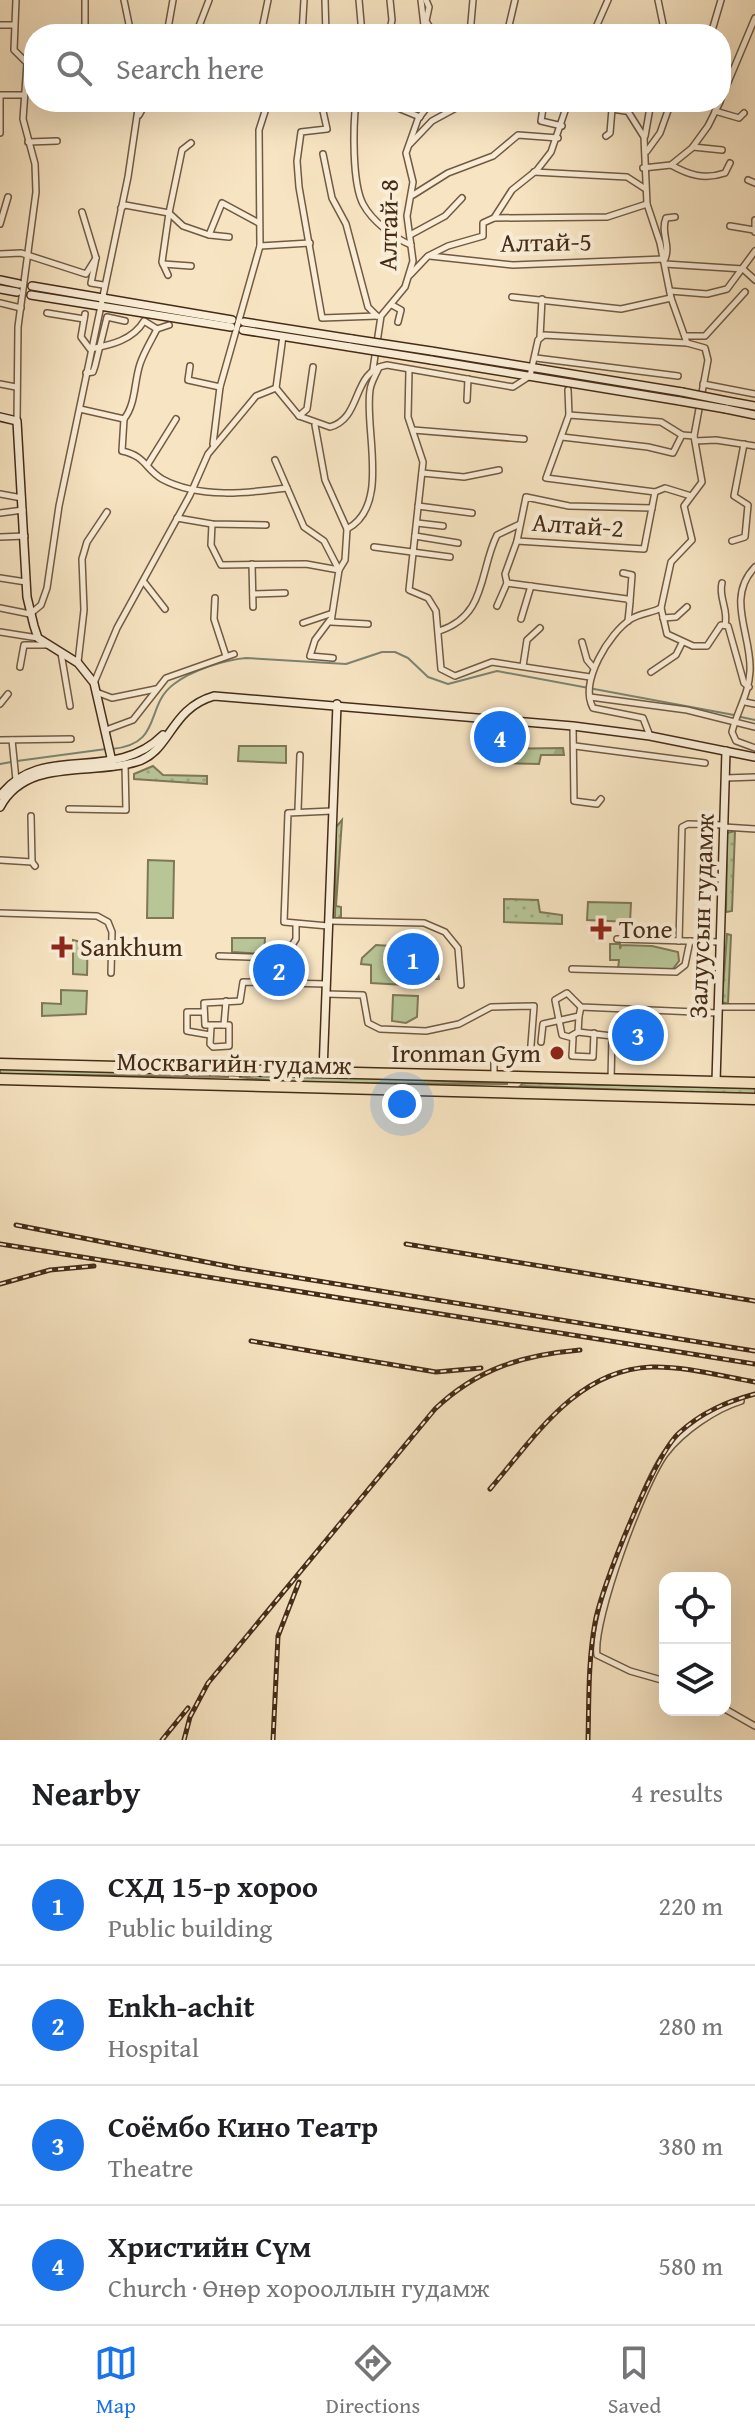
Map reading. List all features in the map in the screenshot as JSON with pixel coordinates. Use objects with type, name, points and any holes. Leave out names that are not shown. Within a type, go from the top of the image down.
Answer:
[{"type":"highway","name":"Москвагийн гудамж","points":[[0,1064],[755,1083]]},
{"type":"highway","points":[[235,1070],[235,1084]]},
{"type":"highway","points":[[513,1092],[514,1077]]},
{"type":"highway","name":"Москвагийн гудамж","points":[[0,1079],[755,1099]]},
{"type":"main road","points":[[0,280],[18,288],[0,289]]},
{"type":"main road","points":[[31,290],[232,324]]},
{"type":"main road","points":[[351,343],[283,336],[244,326],[351,343],[431,356],[530,376],[681,397]]},
{"type":"main road","points":[[431,356],[534,367],[726,405],[755,406]]},
{"type":"main road","points":[[726,405],[755,415]]},
{"type":"main road","points":[[0,417],[17,421],[30,614],[38,638],[78,663],[95,688],[112,760]]},
{"type":"main road","points":[[0,807],[17,785],[39,775],[142,754],[188,708],[214,696],[573,726],[650,736],[755,757]]},
{"type":"main road","points":[[323,1072],[337,704]]},
{"type":"main road","points":[[0,796],[16,776],[52,766],[112,760],[125,765],[154,753],[168,731]]},
{"type":"main road","name":"Залуусын гудамж","points":[[716,1082],[726,751]]},
{"type":"street","points":[[16,0],[14,50],[24,58]]},
{"type":"street","points":[[85,0],[85,24]]},
{"type":"street","points":[[124,0],[129,24]]},
{"type":"street","points":[[169,24],[173,0]]},
{"type":"street","points":[[200,24],[209,0]]},
{"type":"street","points":[[264,24],[268,0]]},
{"type":"street","points":[[303,24],[304,0]]},
{"type":"street","points":[[325,0],[326,24]]},
{"type":"street","points":[[359,0],[361,24]]},
{"type":"street","points":[[389,24],[390,0]]},
{"type":"street","points":[[426,0],[429,7],[428,24]]},
{"type":"street","points":[[425,24],[426,0]]},
{"type":"street","points":[[471,24],[473,0]]},
{"type":"street","points":[[509,24],[515,0]]},
{"type":"street","points":[[597,24],[608,0]]},
{"type":"street","points":[[658,0],[663,24]]},
{"type":"street","points":[[714,24],[721,0]]},
{"type":"street","points":[[731,74],[755,18]]},
{"type":"street","points":[[0,25],[13,25]]},
{"type":"street","points":[[24,90],[24,104]]},
{"type":"street","points":[[0,133],[0,95],[23,95]]},
{"type":"street","points":[[17,421],[21,308],[36,192],[35,164],[28,142],[25,112]]},
{"type":"street","points":[[0,608],[30,614],[41,605],[47,588],[59,506],[139,112]]},
{"type":"street","points":[[139,116],[141,112]]},
{"type":"street","points":[[214,445],[220,387],[260,246],[259,130],[265,112]]},
{"type":"street","points":[[323,112],[327,129],[301,132],[297,161],[322,318],[379,317]]},
{"type":"street","points":[[355,112],[353,124],[362,202],[395,238],[411,245]]},
{"type":"street","points":[[408,112],[420,117]]},
{"type":"street","points":[[409,145],[424,112]]},
{"type":"street","name":"Алтай-8","points":[[379,317],[392,305],[409,276],[413,261],[407,216],[412,195],[406,153],[409,145],[432,121],[449,112]]},
{"type":"street","points":[[542,112],[541,121],[562,126]]},
{"type":"street","points":[[409,276],[428,256],[448,246],[483,236],[483,223],[494,218],[512,190],[534,172],[558,138],[566,112]]},
{"type":"street","points":[[606,136],[610,133],[612,112]]},
{"type":"street","points":[[626,112],[644,137],[647,204],[665,262],[670,295],[687,343]]},
{"type":"street","points":[[644,137],[650,112]]},
{"type":"street","points":[[646,152],[660,133],[667,112]]},
{"type":"street","points":[[671,165],[692,147],[714,112]]},
{"type":"street","points":[[718,112],[739,118],[744,113]]},
{"type":"street","points":[[649,123],[663,121]]},
{"type":"street","points":[[412,195],[448,173],[486,160],[518,135],[558,138]]},
{"type":"street","points":[[28,142],[57,141]]},
{"type":"street","points":[[168,275],[163,264],[169,213],[182,150],[191,143]]},
{"type":"street","points":[[692,147],[722,150]]},
{"type":"street","points":[[323,154],[332,198],[346,224],[368,307],[379,317]]},
{"type":"street","points":[[643,168],[671,165],[710,178],[725,173],[730,163]]},
{"type":"street","points":[[534,172],[627,177],[644,189]]},
{"type":"street","points":[[748,180],[755,183]]},
{"type":"street","points":[[0,224],[8,197]]},
{"type":"street","points":[[410,235],[445,216],[462,198]]},
{"type":"street","points":[[209,235],[222,203],[260,224]]},
{"type":"street","name":"Алтай-5","points":[[494,218],[607,217],[647,204]]},
{"type":"street","points":[[121,208],[125,205],[169,213],[183,226],[209,235],[229,237]]},
{"type":"street","points":[[82,212],[96,258],[91,283],[103,285]]},
{"type":"street","points":[[665,262],[668,247],[663,228],[665,220],[675,217]]},
{"type":"street","points":[[730,226],[754,231],[755,220]]},
{"type":"street","points":[[260,246],[310,243]]},
{"type":"street","points":[[512,297],[621,309],[645,307],[670,295],[722,291],[734,284],[755,251]]},
{"type":"street","points":[[0,254],[21,253],[86,274],[96,258]]},
{"type":"street","name":"Алтай-5","points":[[428,256],[513,265],[665,262],[743,269]]},
{"type":"street","points":[[163,264],[191,266]]},
{"type":"street","points":[[743,269],[755,280]]},
{"type":"street","points":[[685,336],[705,336],[745,292]]},
{"type":"street","points":[[283,336],[276,388],[299,416],[315,425],[330,427],[342,422],[352,410],[364,379],[376,368],[409,370],[513,387],[530,376],[534,367],[542,299]]},
{"type":"street","points":[[0,303],[21,308]]},
{"type":"street","points":[[392,305],[401,310],[398,322]]},
{"type":"street","points":[[47,313],[85,316],[81,337],[90,349]]},
{"type":"street","points":[[86,373],[93,372],[107,317],[125,321]]},
{"type":"street","points":[[347,529],[359,523],[367,510],[373,439],[370,390],[376,368],[379,317]]},
{"type":"street","points":[[90,349],[139,331],[144,321],[157,329]]},
{"type":"street","points":[[169,325],[157,329],[138,369],[139,380],[124,419],[122,451],[141,457],[165,480],[192,489],[241,492],[287,488]]},
{"type":"street","points":[[539,338],[567,336],[687,343],[698,345],[708,353],[694,439],[702,482],[684,506],[692,540],[671,562],[661,608],[667,634],[682,643],[703,647],[725,625],[727,616],[720,592],[722,583]]},
{"type":"street","points":[[536,358],[678,376]]},
{"type":"street","points":[[190,366],[188,380],[220,387]]},
{"type":"street","points":[[299,416],[307,409],[313,367]]},
{"type":"street","points":[[409,370],[408,417],[422,453],[409,590],[432,602],[439,631],[439,662],[447,674],[463,674],[492,662],[590,677]]},
{"type":"street","points":[[467,400],[468,379]]},
{"type":"street","points":[[0,384],[16,387]]},
{"type":"street","points":[[703,384],[755,394]]},
{"type":"street","points":[[158,689],[112,698],[95,688],[117,628],[214,445],[256,396],[276,388]]},
{"type":"street","points":[[568,390],[569,415],[661,422],[694,439],[755,446]]},
{"type":"street","points":[[80,409],[124,419]]},
{"type":"street","name":"Алтай-2","points":[[569,415],[546,478],[655,492],[665,488],[691,496]]},
{"type":"street","points":[[148,464],[176,419]]},
{"type":"street","points":[[315,425],[325,480],[347,529],[345,560],[339,570],[330,617],[315,640],[310,656],[333,658]]},
{"type":"street","points":[[413,430],[524,439]]},
{"type":"street","points":[[562,437],[673,453],[682,435]]},
{"type":"street","points":[[732,541],[745,537],[748,505],[734,496],[744,444]]},
{"type":"street","points":[[275,460],[304,527],[324,541],[339,570]]},
{"type":"street","points":[[422,473],[464,477],[499,470]]},
{"type":"street","name":"Алтай-2","points":[[517,541],[644,549],[655,492]]},
{"type":"street","points":[[0,494],[23,498]]},
{"type":"street","name":"Алтай-2","points":[[497,606],[507,583],[505,574],[517,541],[526,497],[569,506],[652,508]]},
{"type":"street","points":[[418,506],[472,513]]},
{"type":"street","points":[[0,513],[23,510]]},
{"type":"street","points":[[78,663],[84,610],[82,559],[87,542],[107,512]]},
{"type":"street","points":[[177,518],[212,524],[266,525]]},
{"type":"street","points":[[417,523],[443,526]]},
{"type":"street","points":[[212,524],[211,545],[221,565],[316,565],[339,570]]},
{"type":"street","name":"Алтай-2","points":[[439,631],[455,624],[477,598],[497,535],[520,524]]},
{"type":"street","points":[[0,537],[26,535]]},
{"type":"street","points":[[415,536],[458,543]]},
{"type":"street","points":[[374,547],[450,557]]},
{"type":"street","points":[[252,564],[253,607]]},
{"type":"street","points":[[755,567],[745,580],[741,593],[742,630],[751,668],[749,687],[732,732],[736,741],[755,748]]},
{"type":"street","points":[[623,573],[632,575],[628,621]]},
{"type":"street","points":[[0,578],[27,582]]},
{"type":"street","points":[[144,582],[165,609]]},
{"type":"street","points":[[507,583],[615,595],[630,602]]},
{"type":"street","points":[[521,619],[531,586]]},
{"type":"street","points":[[253,594],[285,593]]},
{"type":"street","points":[[215,598],[214,619],[226,656]]},
{"type":"street","points":[[663,618],[676,617],[687,607]]},
{"type":"street","points":[[650,736],[643,718],[593,708],[590,677],[593,667],[628,621],[661,608]]},
{"type":"street","points":[[303,623],[330,617]]},
{"type":"street","points":[[330,617],[334,624],[368,624]]},
{"type":"street","points":[[725,625],[749,687]]},
{"type":"street","points":[[523,666],[529,636],[540,628]]},
{"type":"street","points":[[0,632],[38,638]]},
{"type":"street","points":[[582,642],[585,656],[593,667]]},
{"type":"street","points":[[651,672],[676,655],[682,643]]},
{"type":"street","points":[[20,667],[24,645],[46,645]]},
{"type":"street","points":[[61,653],[70,706]]},
{"type":"street","points":[[106,730],[133,720],[174,673],[234,654]]},
{"type":"street","points":[[0,704],[8,694]]},
{"type":"street","points":[[590,696],[687,710],[755,727]]},
{"type":"street","points":[[745,702],[755,704]]},
{"type":"street","points":[[573,726],[574,801],[597,804],[601,799]]},
{"type":"street","points":[[0,740],[71,739]]},
{"type":"street","points":[[12,740],[16,776]]},
{"type":"street","points":[[575,746],[705,763]]},
{"type":"street","points":[[298,810],[300,755]]},
{"type":"street","points":[[69,809],[126,810],[125,765]]},
{"type":"street","points":[[725,778],[755,777]]},
{"type":"street","points":[[332,811],[298,810],[288,813],[284,922],[296,925],[424,923],[437,927],[458,948],[461,985]]},
{"type":"street","points":[[0,860],[34,864],[31,816]]},
{"type":"street","points":[[679,941],[682,827],[688,824],[755,829]]},
{"type":"street","points":[[0,913],[97,916],[108,922],[112,932],[111,973]]},
{"type":"street","points":[[219,956],[284,958],[296,939],[296,925]]},
{"type":"street","points":[[617,939],[720,942]]},
{"type":"street","points":[[572,969],[676,972],[685,965],[690,941]]},
{"type":"street","points":[[211,1027],[213,1047],[229,1046],[229,1025],[211,1027],[204,1024],[204,1003],[240,1001],[243,982],[326,984]]},
{"type":"street","points":[[578,1032],[581,1007],[571,993],[562,994],[555,1000],[562,1035],[571,1036],[578,1032],[612,1036],[611,1080]]},
{"type":"street","points":[[326,994],[363,995],[368,1023],[380,1029],[400,1031],[446,1028],[499,1005],[534,1006],[530,1058],[494,1059],[494,1077]]},
{"type":"street","points":[[224,1025],[226,1001]]},
{"type":"street","points":[[581,1007],[718,1010],[755,1007]]},
{"type":"street","points":[[203,1012],[187,1012],[187,1031],[210,1035]]},
{"type":"street","points":[[541,1042],[543,1024],[558,1018],[579,1016]]},
{"type":"street","points":[[571,1036],[572,1056],[589,1058],[594,1053],[594,1033]]},
{"type":"street","points":[[659,1679],[630,1671],[597,1655],[602,1606],[658,1464],[693,1429],[728,1405],[741,1401]]},
{"type":"street","points":[[731,1712],[755,1726]]},
{"type":"green space","points":[[239,746],[286,746],[286,763],[238,761]]},
{"type":"green space","points":[[563,748],[564,755],[541,755],[539,764],[491,763],[492,749]]},
{"type":"green space","points":[[153,766],[163,775],[207,776],[207,784],[134,779],[134,774]]},
{"type":"green space","points":[[342,820],[336,906],[341,907],[341,917],[335,919],[336,827]]},
{"type":"green space","points":[[735,831],[732,911],[726,912],[727,833]]},
{"type":"green space","points":[[148,860],[174,861],[173,918],[147,918]]},
{"type":"green space","points":[[504,899],[538,900],[540,912],[562,915],[562,924],[504,922]]},
{"type":"green space","points":[[588,902],[631,903],[630,922],[587,920]]},
{"type":"green space","points":[[727,934],[731,935],[728,1004],[722,1002]]},
{"type":"green space","points":[[232,938],[265,938],[264,954],[232,952]]},
{"type":"green space","points":[[73,940],[85,948],[87,975],[73,974]]},
{"type":"green space","points":[[610,944],[620,944],[620,949],[621,945],[652,946],[678,952],[679,961],[672,970],[618,969],[619,960],[610,960]]},
{"type":"green space","points":[[376,945],[406,947],[405,985],[371,983],[371,965],[361,964],[362,958]]},
{"type":"green space","points":[[418,948],[434,952],[439,979],[422,979]]},
{"type":"green space","points":[[61,990],[87,991],[86,1014],[42,1016],[42,1003],[61,1004]]},
{"type":"green space","points":[[393,995],[418,996],[417,1017],[406,1023],[392,1021]]},
{"type":"green space","points":[[0,1069],[183,1072],[229,1077],[0,1074]]},
{"type":"green space","points":[[292,1074],[508,1084],[292,1083],[239,1077]]},
{"type":"green space","points":[[523,1083],[755,1088],[755,1095],[520,1086]]},
{"type":"waterway","points":[[112,749],[128,746],[147,732],[165,693],[181,679],[208,666],[246,658],[346,664],[382,652],[395,652],[408,658],[428,677],[448,684],[497,671],[734,715]]},
{"type":"waterway","points":[[741,717],[755,720]]},
{"type":"waterway","points":[[17,761],[106,749]]},
{"type":"waterway","points":[[0,764],[11,762]]},
{"type":"railway","points":[[16,1225],[237,1268],[755,1351]]},
{"type":"railway","points":[[0,1244],[755,1364]]},
{"type":"railway","points":[[406,1244],[755,1301]]},
{"type":"railway","points":[[0,1284],[50,1270],[94,1266]]},
{"type":"railway","points":[[251,1341],[436,1372],[481,1368]]},
{"type":"railway","points":[[184,1740],[190,1717],[208,1683],[435,1409],[467,1384],[502,1366],[580,1350]]},
{"type":"railway","points":[[490,1489],[559,1410],[600,1380],[624,1371],[664,1367],[755,1382]]},
{"type":"railway","points":[[588,1740],[590,1666],[599,1605],[656,1467],[668,1446],[696,1419],[755,1394]]},
{"type":"railway","points":[[273,1740],[278,1636],[299,1582]]},
{"type":"railway","points":[[162,1740],[188,1708]]},
{"type":"place","name":"Христийн Сүм","points":[[500,737]]},
{"type":"place","name":"Tone","points":[[601,929]]},
{"type":"place","name":"Sankhum","points":[[62,947]]},
{"type":"place","name":"СХД 15-р хороо","points":[[413,959]]},
{"type":"place","name":"Enkh-achit","points":[[279,970]]},
{"type":"place","name":"Соёмбо Кино Театр","points":[[638,1035]]},
{"type":"place","name":"Ironman Gym","points":[[557,1053]]}]
